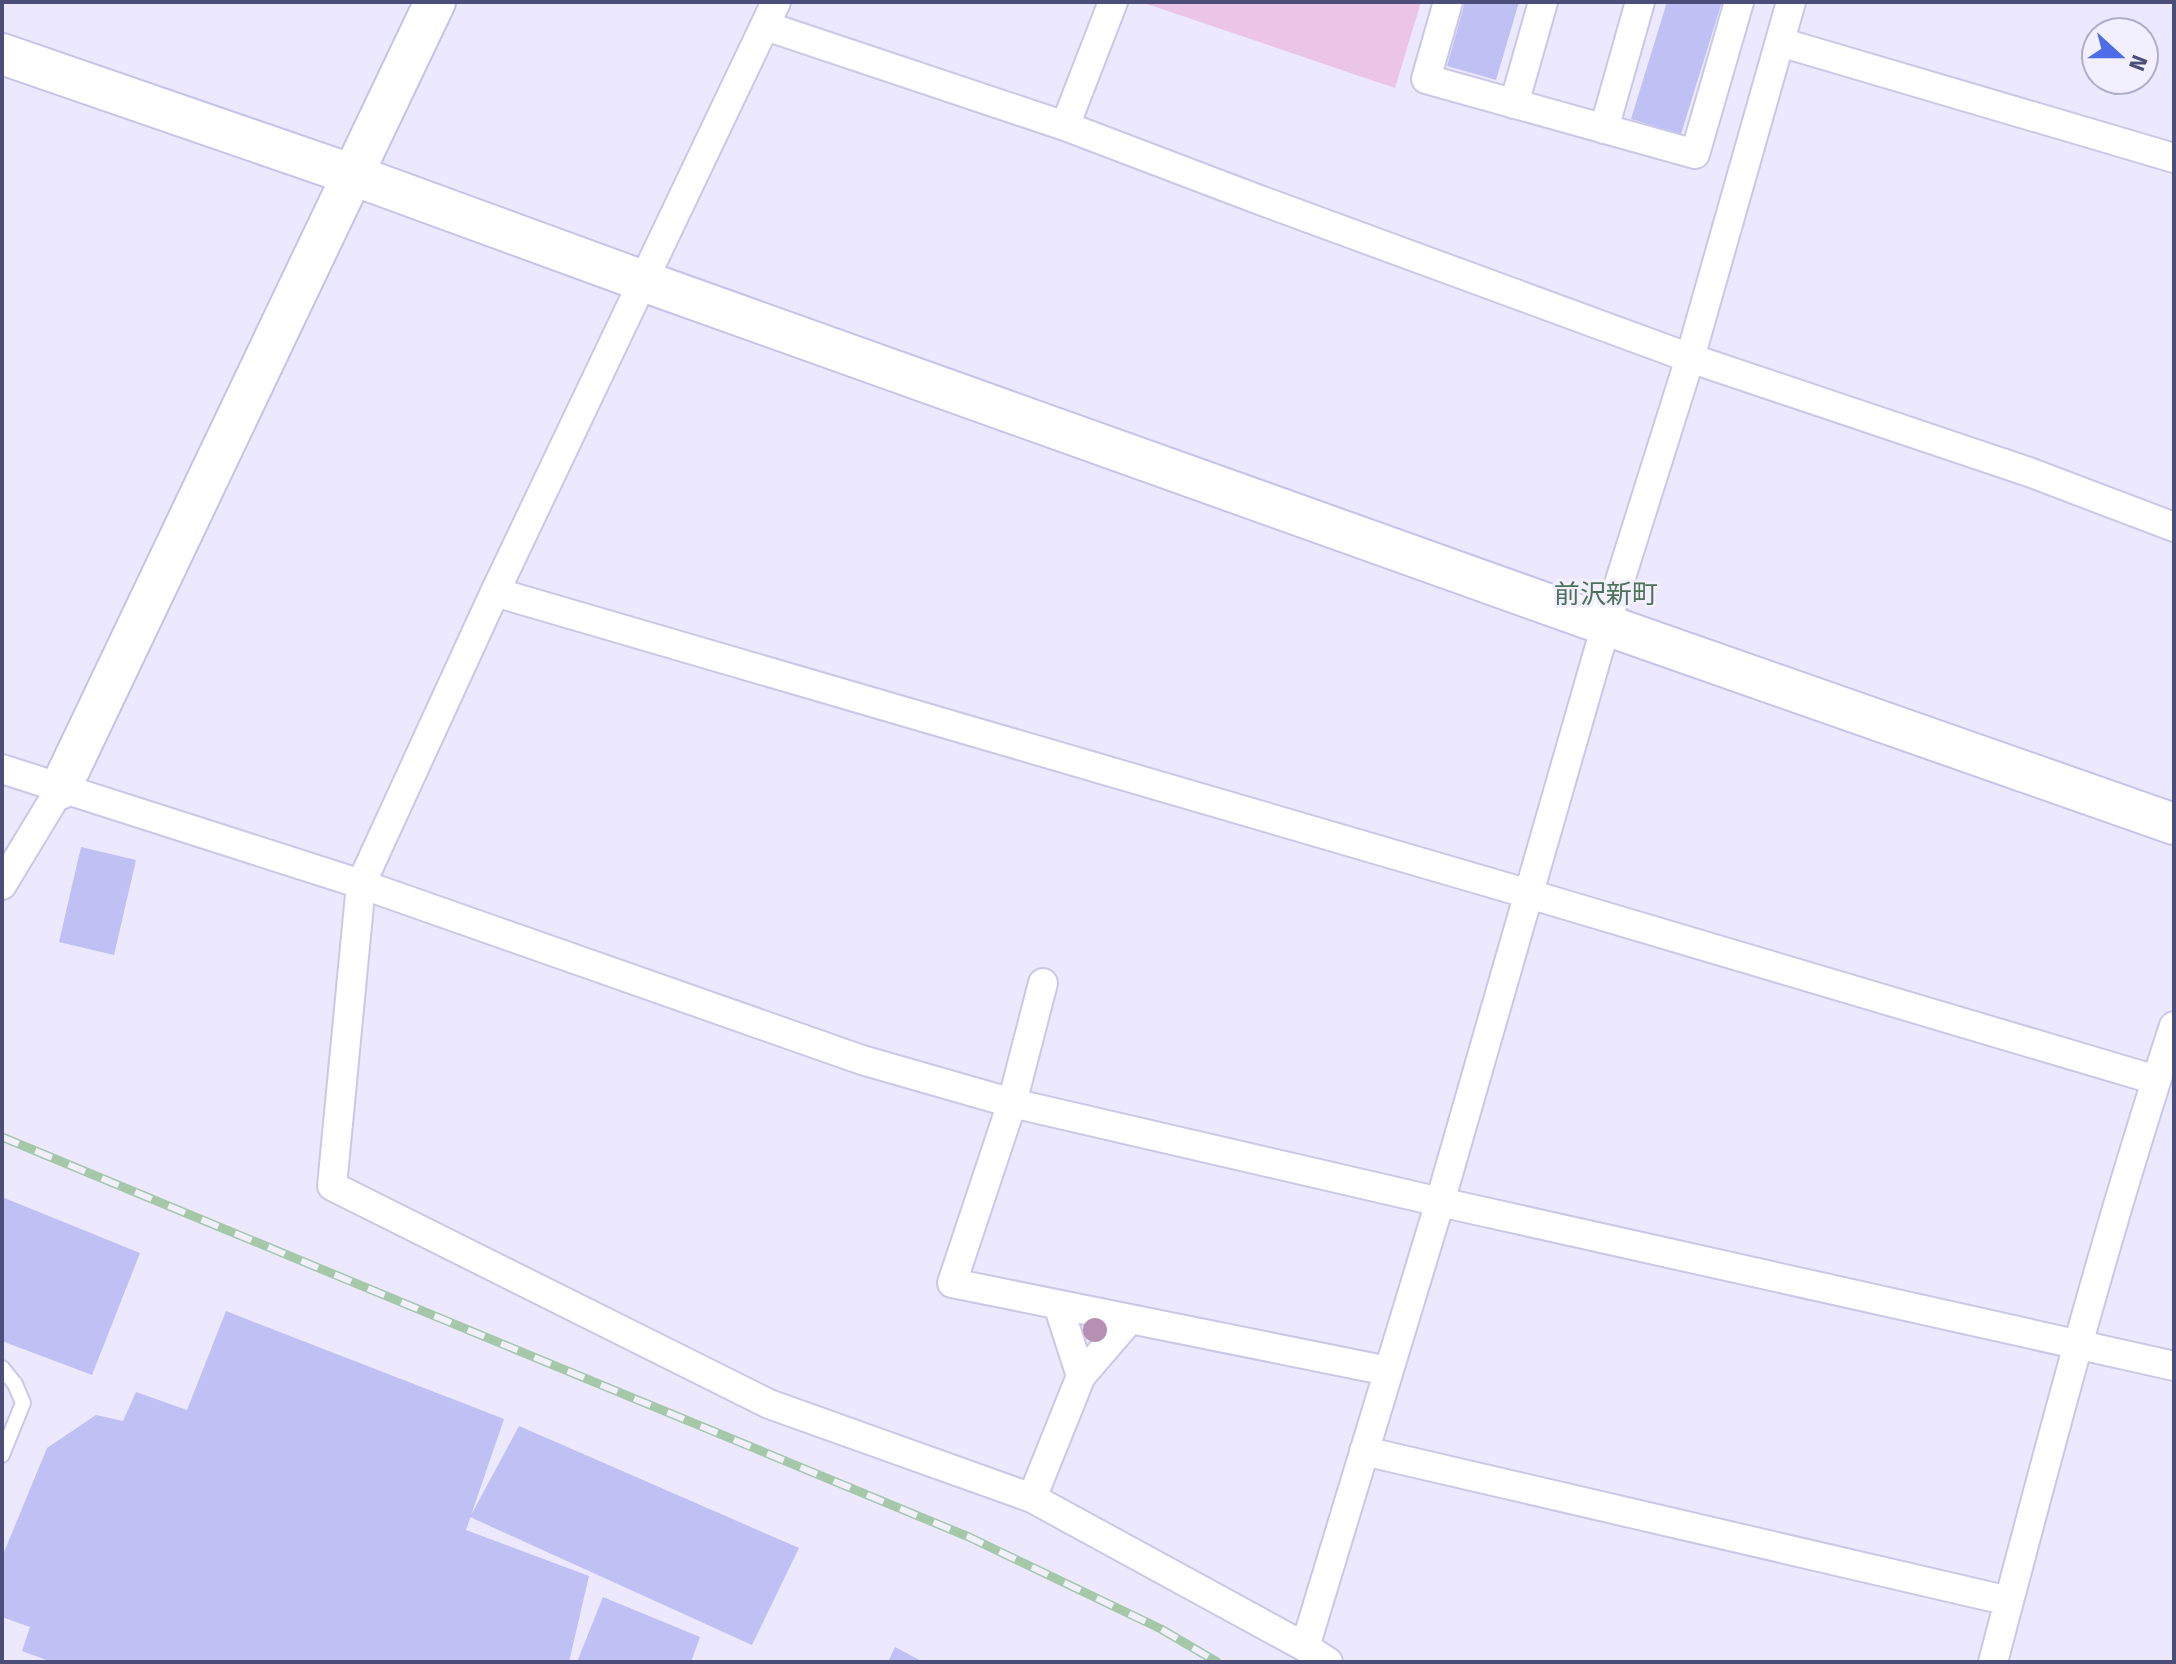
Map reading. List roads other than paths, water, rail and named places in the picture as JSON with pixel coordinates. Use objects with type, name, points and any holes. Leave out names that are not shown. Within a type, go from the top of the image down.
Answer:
[{"type":"street","points":[[2,885],[60,789],[435,2]]},
{"type":"street","points":[[1065,126],[1113,2]]},
{"type":"street","points":[[1448,2],[1426,79],[1695,154],[1739,2]]},
{"type":"street","points":[[1514,104],[1543,2]]},
{"type":"street","points":[[1604,129],[1640,2]]},
{"type":"street","points":[[1791,2],[1690,358],[1606,625],[1440,1202],[1364,1451],[1316,1654],[1032,1498],[769,1404],[332,1186],[361,884],[495,592],[771,14],[1257,199],[1690,358],[2029,472],[2174,527]]},
{"type":"street","points":[[1780,42],[2174,158]]},
{"type":"street","points":[[2,54],[353,175],[1606,625],[2174,824]]},
{"type":"street","points":[[495,592],[2156,1080]]},
{"type":"street","points":[[2,769],[361,884],[862,1060],[1012,1103],[2174,1366]]},
{"type":"street","points":[[1043,983],[1012,1103],[952,1283],[1388,1371]]},
{"type":"street","points":[[1993,1662],[2079,1344],[2174,1026]]},
{"type":"street","points":[[1058,1305],[1081,1376]]},
{"type":"street","points":[[1032,1498],[1081,1376],[1130,1319]]},
{"type":"street","points":[[1364,1451],[2009,1601]]},
{"type":"lane","points":[[2,1368],[15,1384],[23,1403],[2,1455]]},
{"type":"railway","points":[[2,1137],[969,1537],[1161,1629],[1217,1662]]},
{"type":"district","name":"前沢新町","points":[[1606,594]]}]
